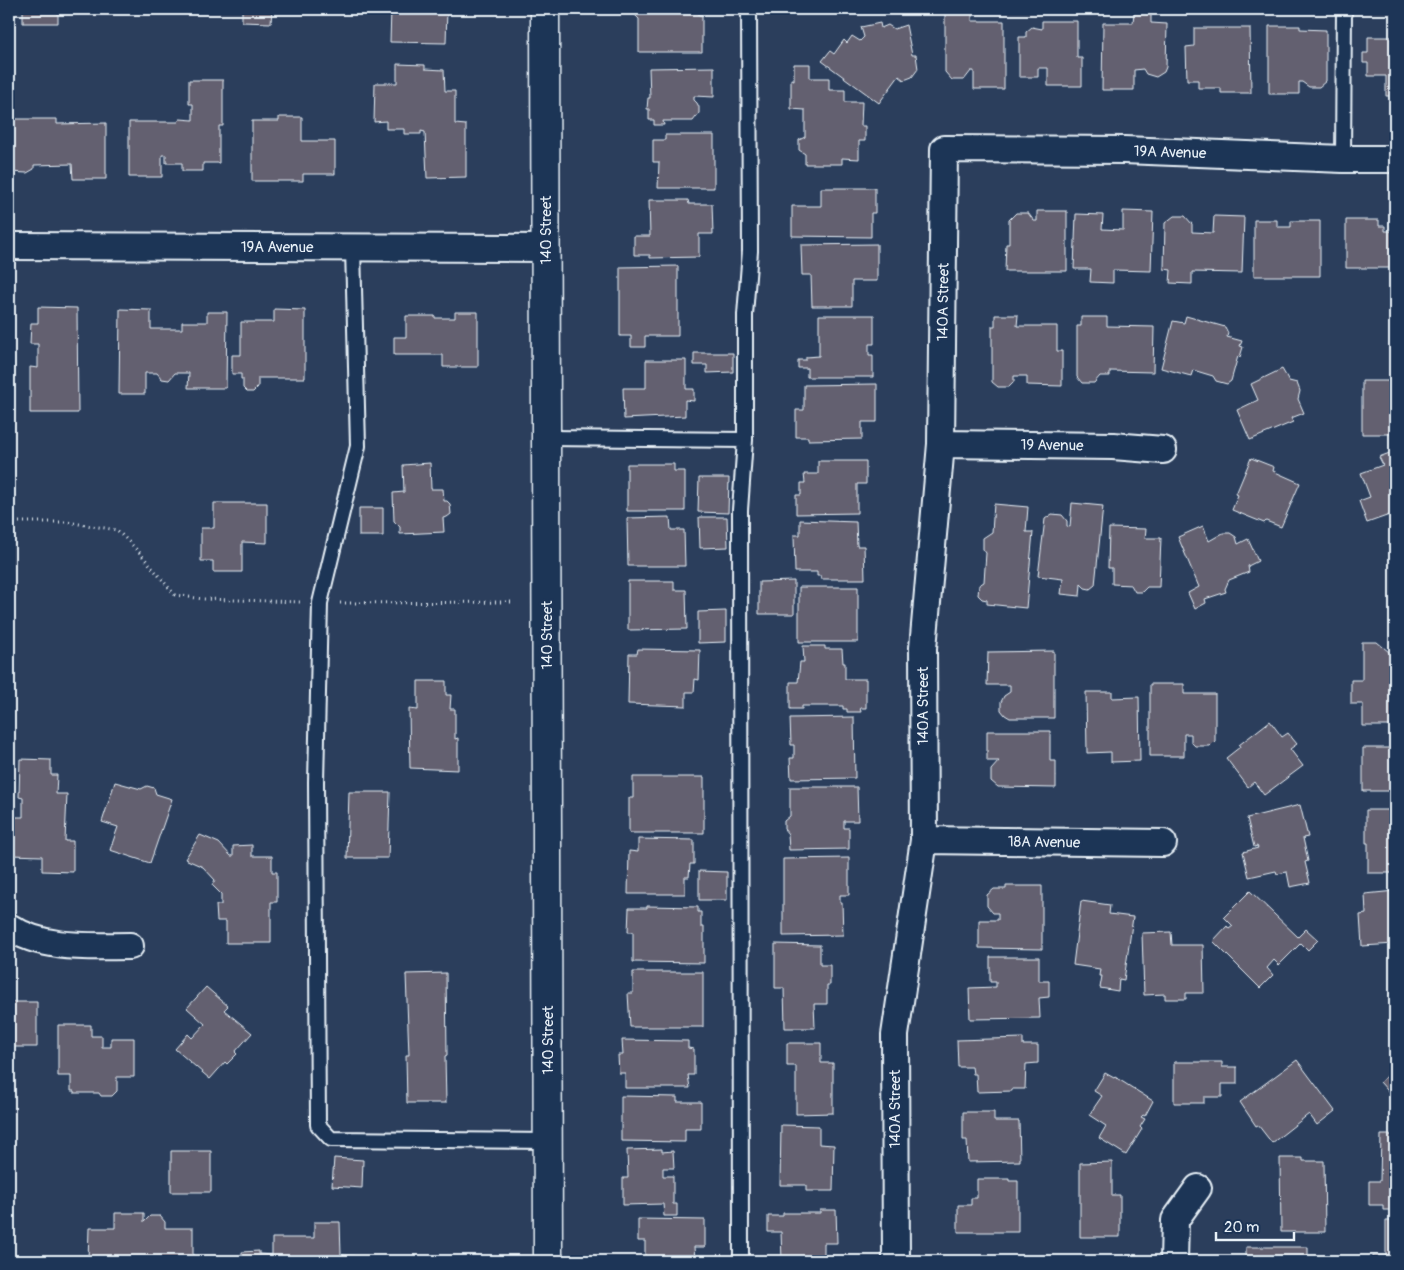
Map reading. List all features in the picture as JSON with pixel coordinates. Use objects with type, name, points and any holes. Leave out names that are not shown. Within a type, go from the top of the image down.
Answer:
[{"type":"main road","name":"140 Street","points":[[545,9],[548,1261]]},
{"type":"street","name":"19A Avenue","points":[[944,149],[1124,150],[1343,159],[1395,159]]},
{"type":"street","name":"140A Street","points":[[896,1261],[895,1035],[924,840],[923,648],[941,444],[944,149]]},
{"type":"street","name":"19A Avenue","points":[[9,246],[546,248]]},
{"type":"street","name":"19 Avenue","points":[[941,444],[1113,446],[1163,450]]},
{"type":"street","name":"18A Avenue","points":[[924,840],[1163,843]]},
{"type":"street","points":[[9,927],[18,933],[58,945],[130,946]]},
{"type":"street","points":[[1174,1261],[1175,1220],[1198,1188]]},
{"type":"lane","points":[[741,1261],[740,510],[745,440],[745,315],[750,250],[749,9]]},
{"type":"lane","points":[[1343,159],[1344,9]]},
{"type":"lane","points":[[353,248],[358,446],[320,603],[316,782],[318,1125],[331,1139],[548,1141]]},
{"type":"lane","points":[[547,438],[745,440]]},
{"type":"path","points":[[9,522],[68,522],[117,530],[140,553],[175,595],[203,600],[320,603],[515,602]]},
{"type":"building","points":[[23,9],[58,9],[58,23],[23,23]]},
{"type":"building","points":[[242,9],[272,9],[271,23],[242,22]]},
{"type":"building","points":[[391,9],[447,9],[446,43],[390,42]]},
{"type":"building","points":[[634,9],[699,9],[699,15],[702,15],[702,52],[639,52],[639,19],[634,14]]},
{"type":"building","points":[[945,9],[972,9],[972,21],[1004,21],[1004,89],[974,89],[974,71],[971,71],[964,80],[952,80],[945,72]]},
{"type":"building","points":[[1134,12],[1151,12],[1151,23],[1167,24],[1166,67],[1164,72],[1156,77],[1146,74],[1143,69],[1134,70],[1134,90],[1102,90],[1103,23],[1133,23]]},
{"type":"building","points":[[1042,21],[1077,21],[1077,58],[1082,58],[1082,86],[1048,86],[1048,68],[1038,68],[1038,77],[1019,77],[1019,37],[1026,37],[1026,32],[1032,27],[1042,29]]},
{"type":"building","points":[[880,23],[881,28],[888,25],[894,29],[906,25],[912,55],[916,55],[918,69],[912,77],[904,80],[899,76],[879,103],[822,61],[830,51],[834,54],[844,40],[847,43],[852,36],[860,41],[864,37],[861,27]]},
{"type":"building","points":[[1269,26],[1300,26],[1300,29],[1326,30],[1326,81],[1319,87],[1309,87],[1299,82],[1299,94],[1269,94]]},
{"type":"building","points":[[1194,28],[1250,28],[1251,93],[1221,93],[1221,88],[1198,88],[1198,80],[1187,80],[1186,47],[1194,46]]},
{"type":"building","points":[[1368,37],[1395,37],[1395,96],[1386,96],[1386,76],[1368,76],[1368,63],[1363,63],[1363,53],[1368,53]]},
{"type":"building","points":[[397,64],[425,65],[425,69],[444,70],[445,91],[455,91],[455,124],[466,125],[466,177],[427,178],[425,132],[421,131],[421,134],[404,134],[404,129],[386,129],[386,121],[374,122],[375,83],[397,83]]},
{"type":"building","points":[[794,64],[810,64],[810,78],[829,78],[829,90],[845,90],[845,102],[862,102],[861,126],[865,126],[865,141],[859,141],[859,159],[842,158],[842,164],[805,164],[805,154],[799,150],[799,140],[805,137],[805,110],[791,109],[791,79],[794,80]]},
{"type":"building","points":[[714,67],[714,97],[694,96],[694,100],[699,107],[699,113],[693,121],[663,121],[664,125],[654,125],[654,120],[649,120],[649,109],[647,109],[648,98],[650,98],[649,68]]},
{"type":"building","points":[[189,80],[223,80],[223,126],[219,126],[219,163],[203,163],[203,171],[182,171],[182,163],[166,163],[166,155],[162,155],[162,177],[129,177],[129,122],[178,122],[180,119],[193,120],[193,104],[189,104]]},
{"type":"building","points":[[279,117],[302,117],[302,141],[335,141],[335,174],[303,174],[303,181],[252,181],[252,121],[279,121]]},
{"type":"building","points":[[9,119],[57,119],[57,124],[106,123],[106,179],[73,179],[72,164],[34,165],[34,169],[27,173],[9,172]]},
{"type":"building","points":[[665,135],[714,135],[714,188],[658,188],[659,162],[653,162],[653,140],[665,140]]},
{"type":"building","points":[[821,188],[875,188],[875,213],[871,213],[871,237],[792,236],[792,206],[821,206]]},
{"type":"building","points":[[649,200],[688,200],[689,204],[712,204],[713,234],[699,234],[699,257],[650,258],[650,255],[634,255],[634,236],[650,236]]},
{"type":"building","points":[[1037,211],[1067,211],[1067,271],[1005,271],[1006,244],[1009,244],[1009,220],[1016,213],[1028,213],[1034,221],[1037,221]]},
{"type":"building","points":[[1123,211],[1153,212],[1151,271],[1113,270],[1113,283],[1090,282],[1091,269],[1074,269],[1076,214],[1103,215],[1102,229],[1123,230]]},
{"type":"building","points":[[1174,216],[1185,216],[1192,224],[1192,232],[1213,233],[1214,216],[1244,217],[1242,273],[1192,272],[1192,284],[1170,283],[1171,270],[1164,269],[1165,223]]},
{"type":"building","points":[[1254,220],[1277,220],[1277,227],[1291,227],[1291,221],[1320,221],[1320,276],[1254,276]]},
{"type":"building","points":[[1346,220],[1379,220],[1379,226],[1385,226],[1385,231],[1395,231],[1395,268],[1346,268]]},
{"type":"building","points":[[877,244],[877,281],[852,281],[852,306],[812,306],[811,275],[802,275],[801,245]]},
{"type":"building","points":[[678,266],[678,336],[645,336],[645,347],[631,347],[631,336],[620,336],[620,267]]},
{"type":"building","points":[[38,307],[77,308],[78,413],[30,413],[30,367],[38,368],[38,344],[30,344],[31,323],[38,323]]},
{"type":"building","points":[[120,309],[151,310],[151,329],[182,329],[182,322],[207,322],[207,312],[227,312],[226,388],[188,388],[189,373],[175,373],[169,380],[162,379],[157,373],[145,373],[145,394],[119,394]]},
{"type":"building","points":[[274,309],[305,310],[305,378],[258,378],[258,387],[253,392],[247,392],[243,388],[241,374],[232,374],[232,355],[241,355],[241,322],[274,322]]},
{"type":"building","points":[[455,312],[478,312],[478,367],[443,367],[443,355],[394,355],[394,337],[406,337],[406,316],[455,318]]},
{"type":"building","points":[[819,315],[874,315],[874,344],[869,344],[869,355],[873,355],[873,377],[807,377],[807,368],[798,368],[798,360],[819,356]]},
{"type":"building","points":[[995,315],[1018,315],[1017,326],[1057,326],[1057,351],[1062,351],[1062,386],[1027,385],[1027,376],[1014,376],[1014,382],[1009,387],[998,387],[992,382],[992,326],[995,326]]},
{"type":"building","points":[[1186,316],[1225,327],[1228,333],[1227,337],[1242,341],[1240,346],[1243,347],[1240,357],[1238,356],[1231,381],[1227,384],[1216,381],[1213,376],[1193,370],[1191,376],[1161,368],[1173,321],[1184,323]]},
{"type":"building","points":[[1081,317],[1107,317],[1107,326],[1154,327],[1153,372],[1110,371],[1110,376],[1100,376],[1094,383],[1082,383],[1077,377],[1077,326],[1081,326]]},
{"type":"building","points":[[694,353],[733,353],[733,372],[707,373],[707,365],[694,365]]},
{"type":"building","points":[[646,360],[686,360],[686,389],[694,389],[694,401],[685,400],[685,416],[624,419],[623,388],[646,388]]},
{"type":"building","points":[[1282,369],[1289,381],[1297,383],[1300,391],[1298,399],[1304,413],[1291,418],[1293,422],[1250,440],[1237,410],[1258,400],[1251,384]]},
{"type":"building","points":[[1362,381],[1395,381],[1395,434],[1362,434]]},
{"type":"building","points":[[877,384],[877,422],[862,422],[862,439],[808,440],[808,437],[796,437],[796,410],[804,410],[804,385]]},
{"type":"building","points":[[1395,451],[1395,513],[1367,523],[1359,501],[1370,497],[1361,473],[1383,465],[1379,457]]},
{"type":"building","points":[[1251,458],[1274,467],[1273,471],[1300,483],[1281,527],[1266,521],[1264,523],[1232,510],[1238,495],[1236,494]]},
{"type":"building","points":[[818,461],[866,461],[866,484],[857,484],[857,513],[796,514],[796,495],[801,495],[801,483],[805,483],[804,474],[818,474]]},
{"type":"building","points":[[430,463],[431,489],[443,489],[444,501],[450,504],[451,514],[443,518],[444,532],[400,534],[400,527],[394,521],[393,493],[404,492],[403,465]]},
{"type":"building","points":[[627,464],[674,464],[674,471],[685,471],[685,511],[627,511]]},
{"type":"building","points":[[699,478],[729,478],[728,513],[698,512]]},
{"type":"building","points":[[214,503],[267,503],[267,543],[242,542],[242,572],[213,572],[213,561],[201,561],[201,528],[214,528]]},
{"type":"building","points":[[1072,503],[1103,506],[1095,585],[1090,589],[1085,588],[1081,584],[1080,596],[1061,594],[1063,579],[1038,576],[1045,519],[1052,514],[1062,515],[1067,521],[1067,526],[1070,527]]},
{"type":"building","points":[[994,504],[1028,507],[1026,532],[1033,532],[1026,608],[987,604],[987,600],[982,599],[978,595],[979,585],[984,582],[986,553],[983,549],[983,538],[992,532]]},
{"type":"building","points":[[359,508],[383,508],[383,536],[359,536]]},
{"type":"building","points":[[670,517],[671,530],[684,530],[685,566],[628,566],[627,518]]},
{"type":"building","points":[[699,517],[727,517],[728,547],[700,548]]},
{"type":"building","points":[[800,520],[856,522],[857,546],[864,546],[865,579],[821,579],[821,576],[817,576],[817,572],[795,572],[794,535],[800,535]]},
{"type":"building","points":[[1203,526],[1209,541],[1223,533],[1230,533],[1236,537],[1238,544],[1248,539],[1258,561],[1248,566],[1249,572],[1229,580],[1225,589],[1226,592],[1205,599],[1206,603],[1195,609],[1188,593],[1199,587],[1178,537]]},
{"type":"building","points":[[1109,528],[1146,529],[1145,538],[1161,538],[1159,587],[1147,587],[1142,592],[1135,592],[1131,585],[1112,584],[1112,568],[1108,568]]},
{"type":"building","points":[[628,581],[674,581],[674,590],[686,590],[687,629],[628,630]]},
{"type":"building","points":[[794,581],[794,614],[759,614],[759,582]]},
{"type":"building","points":[[799,587],[858,587],[858,642],[799,642]]},
{"type":"building","points":[[726,611],[726,642],[698,643],[698,612]]},
{"type":"building","points":[[1362,642],[1377,642],[1395,657],[1395,726],[1363,726],[1363,704],[1351,704],[1351,680],[1362,680]]},
{"type":"building","points":[[803,646],[825,646],[825,649],[842,649],[843,663],[845,663],[845,679],[866,679],[866,708],[860,708],[861,712],[847,712],[847,709],[843,709],[843,706],[802,706],[802,709],[790,709],[790,682],[798,682],[800,662],[804,662]]},
{"type":"building","points":[[638,649],[700,650],[699,680],[695,679],[694,692],[686,692],[686,706],[628,704],[629,654],[637,654]]},
{"type":"building","points":[[1054,651],[1054,718],[1010,718],[1005,715],[1001,710],[1001,702],[1004,696],[1010,692],[1010,685],[987,685],[988,652]]},
{"type":"building","points":[[418,681],[446,681],[446,695],[451,695],[450,709],[455,709],[455,739],[458,738],[458,770],[410,768],[409,709],[418,710]]},
{"type":"building","points":[[1150,684],[1184,684],[1184,694],[1215,694],[1215,741],[1210,746],[1195,746],[1191,742],[1191,734],[1184,734],[1184,756],[1150,756]]},
{"type":"building","points":[[1086,692],[1112,692],[1112,698],[1139,697],[1140,761],[1111,762],[1111,752],[1087,753]]},
{"type":"building","points":[[854,717],[855,778],[791,779],[790,758],[794,758],[794,745],[791,745],[790,718]]},
{"type":"building","points":[[1270,721],[1282,737],[1288,733],[1297,744],[1290,749],[1303,766],[1264,795],[1254,782],[1248,787],[1226,758],[1240,747],[1239,745]]},
{"type":"building","points":[[987,731],[1050,731],[1050,761],[1056,761],[1056,788],[998,787],[991,781],[991,770],[999,761],[987,761]]},
{"type":"building","points":[[1363,748],[1395,748],[1395,803],[1391,803],[1391,791],[1363,791]]},
{"type":"building","points":[[20,759],[51,760],[51,775],[57,775],[56,794],[67,794],[65,841],[73,841],[73,872],[42,871],[42,856],[11,855],[12,832],[9,832],[9,817],[23,817],[23,798],[19,797]]},
{"type":"building","points":[[633,777],[704,777],[704,833],[629,833],[629,798],[633,798]]},
{"type":"building","points":[[115,782],[141,789],[147,786],[154,788],[156,794],[172,799],[150,863],[110,850],[118,827],[102,822]]},
{"type":"building","points":[[790,787],[857,787],[858,821],[844,821],[844,828],[849,828],[849,849],[789,850],[788,834],[784,829],[784,821],[790,816]]},
{"type":"building","points":[[349,792],[390,792],[388,858],[347,858]]},
{"type":"building","points":[[1300,805],[1308,837],[1303,838],[1308,861],[1305,862],[1310,883],[1290,887],[1287,872],[1277,874],[1276,871],[1249,877],[1243,852],[1258,848],[1257,846],[1254,847],[1247,818]]},
{"type":"building","points":[[1366,810],[1395,810],[1395,873],[1368,873]]},
{"type":"building","points":[[200,835],[219,843],[231,856],[233,856],[233,846],[252,845],[252,856],[272,856],[272,872],[277,872],[277,902],[271,902],[271,943],[226,943],[226,921],[217,921],[216,905],[221,905],[221,894],[212,885],[215,880],[203,867],[185,859]]},
{"type":"building","points":[[638,839],[694,840],[694,864],[690,864],[689,877],[685,877],[685,894],[628,894],[629,851],[638,852]]},
{"type":"building","points":[[849,858],[849,895],[840,895],[843,935],[783,936],[783,859]]},
{"type":"building","points":[[699,871],[727,872],[727,900],[699,900]]},
{"type":"building","points":[[1006,886],[1042,886],[1042,949],[979,948],[979,920],[998,920],[998,913],[993,913],[987,906],[987,895],[994,889],[1006,889]]},
{"type":"building","points":[[1250,891],[1298,937],[1306,929],[1318,940],[1308,950],[1301,943],[1279,965],[1274,960],[1267,968],[1273,975],[1260,988],[1213,941],[1227,926],[1229,929],[1233,926],[1224,917]]},
{"type":"building","points":[[1395,891],[1395,944],[1362,946],[1360,915],[1366,914],[1365,894]]},
{"type":"building","points":[[1081,901],[1110,905],[1109,914],[1133,917],[1124,980],[1119,979],[1118,991],[1100,988],[1102,976],[1099,976],[1100,969],[1073,965]]},
{"type":"building","points":[[647,906],[698,907],[698,912],[701,912],[701,927],[704,927],[704,963],[633,962],[633,932],[628,932],[629,908],[647,908]]},
{"type":"building","points":[[1171,932],[1172,945],[1203,945],[1204,993],[1186,993],[1186,999],[1165,999],[1165,994],[1144,995],[1142,933]]},
{"type":"building","points":[[775,944],[820,945],[820,965],[830,965],[830,985],[827,985],[827,1004],[814,1004],[815,1028],[785,1028],[784,988],[775,988]]},
{"type":"building","points":[[990,957],[1039,957],[1039,981],[1049,981],[1049,997],[1039,998],[1040,1018],[970,1019],[969,988],[996,987],[996,982],[990,982]]},
{"type":"building","points":[[633,972],[703,972],[703,1027],[630,1027],[628,993],[633,993]]},
{"type":"building","points":[[446,973],[446,1103],[407,1103],[406,1055],[409,1055],[406,974]]},
{"type":"building","points":[[206,987],[228,1006],[224,1010],[252,1033],[235,1052],[237,1054],[227,1064],[225,1062],[210,1079],[175,1049],[188,1034],[192,1038],[205,1024],[187,1008]]},
{"type":"building","points":[[9,1002],[37,1002],[37,1047],[9,1047]]},
{"type":"building","points":[[58,1025],[91,1025],[91,1036],[102,1036],[102,1047],[111,1047],[111,1038],[134,1038],[134,1077],[117,1077],[117,1091],[112,1096],[101,1096],[99,1093],[74,1093],[74,1091],[71,1091],[71,1076],[58,1076]]},
{"type":"building","points":[[1023,1038],[1023,1045],[1038,1045],[1038,1063],[1026,1064],[1025,1089],[977,1092],[976,1074],[973,1074],[972,1067],[958,1067],[957,1040]]},
{"type":"building","points":[[622,1040],[688,1041],[688,1048],[694,1049],[694,1075],[688,1075],[690,1088],[625,1088],[625,1073],[619,1073],[618,1055],[623,1055]]},
{"type":"building","points":[[787,1043],[821,1043],[821,1063],[833,1063],[833,1113],[796,1114],[796,1066],[787,1066]]},
{"type":"building","points":[[1297,1060],[1335,1111],[1317,1125],[1309,1114],[1272,1143],[1258,1125],[1256,1126],[1240,1102]]},
{"type":"building","points":[[1174,1062],[1222,1062],[1222,1067],[1237,1067],[1237,1084],[1222,1084],[1222,1097],[1204,1097],[1204,1103],[1174,1103]]},
{"type":"building","points":[[1395,1069],[1395,1099],[1380,1082]]},
{"type":"building","points":[[1105,1073],[1115,1077],[1153,1101],[1145,1116],[1141,1117],[1145,1119],[1140,1127],[1142,1129],[1126,1155],[1099,1138],[1106,1126],[1089,1115],[1102,1096],[1094,1091]]},
{"type":"building","points":[[621,1096],[677,1097],[677,1102],[701,1102],[701,1129],[685,1129],[685,1142],[621,1141]]},
{"type":"building","points":[[963,1112],[994,1112],[994,1121],[1019,1121],[1020,1161],[968,1162],[967,1140],[963,1140]]},
{"type":"building","points":[[781,1125],[819,1126],[819,1144],[834,1145],[833,1191],[806,1191],[806,1185],[780,1185]]},
{"type":"building","points":[[1381,1135],[1395,1135],[1395,1210],[1383,1210],[1383,1205],[1369,1205],[1369,1181],[1380,1181]]},
{"type":"building","points":[[662,1149],[662,1152],[673,1151],[674,1168],[663,1168],[663,1176],[673,1176],[673,1204],[677,1204],[677,1216],[664,1216],[663,1204],[623,1205],[623,1178],[628,1178],[627,1150]]},
{"type":"building","points":[[171,1151],[211,1151],[211,1192],[171,1192]]},
{"type":"building","points":[[334,1158],[363,1160],[362,1188],[332,1186]]},
{"type":"building","points":[[1280,1158],[1303,1158],[1303,1161],[1324,1161],[1325,1232],[1281,1232]]},
{"type":"building","points":[[1112,1162],[1112,1195],[1120,1195],[1120,1237],[1080,1237],[1080,1163]]},
{"type":"building","points":[[977,1179],[1009,1179],[1009,1181],[1018,1181],[1018,1232],[958,1232],[958,1205],[971,1205],[971,1198],[977,1198]]},
{"type":"building","points":[[820,1210],[836,1210],[837,1243],[824,1243],[824,1256],[817,1256],[817,1261],[782,1261],[781,1232],[768,1232],[768,1216],[783,1216],[783,1213],[820,1213]]},
{"type":"building","points":[[115,1213],[144,1213],[144,1222],[150,1216],[160,1216],[165,1222],[165,1228],[193,1228],[193,1261],[88,1261],[89,1228],[115,1228]]},
{"type":"building","points":[[638,1219],[705,1220],[705,1247],[694,1247],[695,1261],[645,1261],[645,1241],[638,1241]]},
{"type":"building","points":[[1386,1221],[1395,1221],[1395,1261],[1373,1261],[1373,1256],[1386,1256]]},
{"type":"building","points":[[314,1222],[340,1222],[341,1255],[354,1256],[354,1261],[242,1261],[242,1252],[259,1251],[259,1254],[272,1255],[272,1238],[314,1238]]},
{"type":"building","points":[[1246,1247],[1308,1247],[1308,1261],[1246,1261]]},
{"type":"building","points":[[9,1258],[30,1258],[30,1261],[9,1261]]}]
